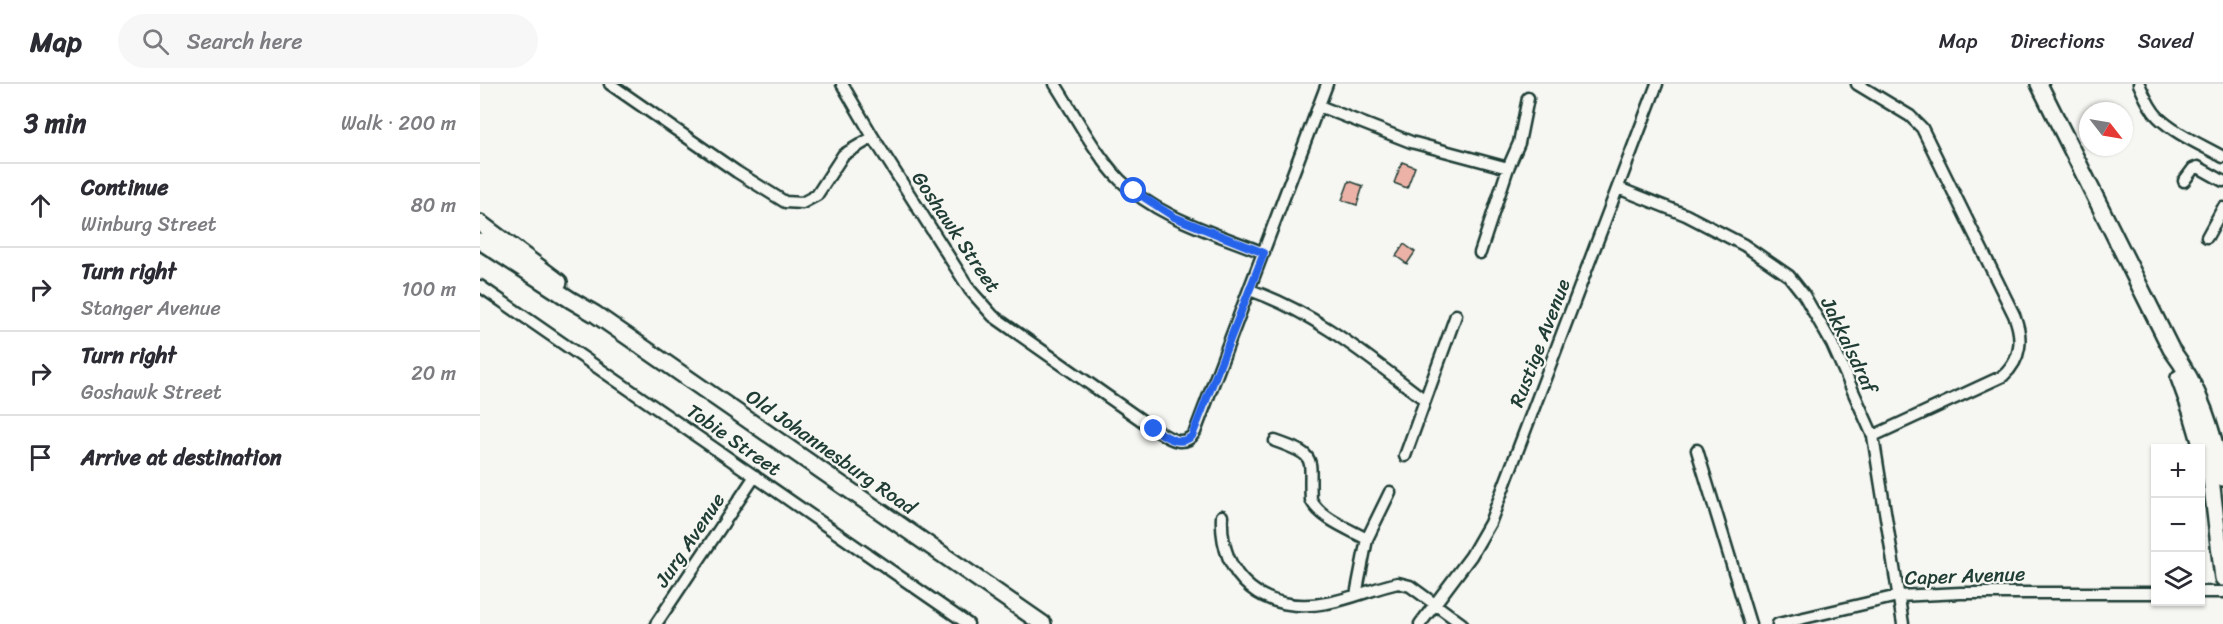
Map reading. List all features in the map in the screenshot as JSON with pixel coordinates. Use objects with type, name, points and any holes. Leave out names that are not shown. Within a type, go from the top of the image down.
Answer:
[{"type":"main road","points":[[2039,84],[2171,349],[2186,370],[2212,430],[2223,478]]},
{"type":"main road","name":"Old Johannesburg Road","points":[[480,223],[537,265],[595,314]]},
{"type":"main road","name":"Old Johannesburg Road","points":[[480,241],[595,314],[1043,624]]},
{"type":"main road","points":[[2171,349],[2211,479],[2223,578]]},
{"type":"street","points":[[610,84],[737,172],[785,202],[802,203],[817,195],[843,155],[873,137]]},
{"type":"street","name":"Goshawk Street","points":[[842,84],[970,290],[993,315],[1166,436],[1182,442],[1192,436],[1250,290]]},
{"type":"street","points":[[1055,84],[1109,168],[1134,191],[1174,217],[1264,253]]},
{"type":"street","points":[[1328,84],[1250,290],[1292,307],[1324,327],[1425,400]]},
{"type":"street","name":"Rustige Avenue","points":[[1420,624],[1471,556],[1490,523],[1658,84]]},
{"type":"street","points":[[1857,84],[1910,116],[1922,128],[2014,315],[2019,328],[2020,341],[2016,360],[2003,376],[1873,436]]},
{"type":"street","points":[[2139,84],[2157,117],[2223,157]]},
{"type":"street","points":[[1480,253],[1520,137],[1528,98]]},
{"type":"street","points":[[1319,106],[1411,142],[1508,168]]},
{"type":"street","points":[[2184,181],[2193,169],[2198,167],[2223,181]]},
{"type":"street","name":"Jakkalsdraf","points":[[1618,188],[1686,215],[1744,245],[1789,276],[1804,295],[1832,344],[1873,436],[1903,624]]},
{"type":"street","points":[[2207,237],[2223,208]]},
{"type":"street","name":"Tobie Street","points":[[480,286],[968,624]]},
{"type":"street","points":[[1405,456],[1456,315]]},
{"type":"street","points":[[1275,441],[1303,452],[1309,459],[1313,505],[1325,515],[1367,539]]},
{"type":"street","points":[[1697,450],[1750,624]]},
{"type":"street","name":"Jurg Avenue","points":[[656,624],[755,476]]},
{"type":"street","points":[[1356,595],[1367,539],[1390,492]]},
{"type":"street","points":[[1222,516],[1222,534],[1227,556],[1241,580],[1256,593],[1281,602],[1301,605],[1329,603],[1398,583],[1410,586],[1462,624]]},
{"type":"street","points":[[2205,592],[2223,592]]},
{"type":"street","name":"Caper Avenue","points":[[1778,624],[1898,596],[1972,593],[2151,593]]},
{"type":"building","points":[[1402,162],[1415,167],[1407,188],[1394,183]]},
{"type":"building","points":[[1349,181],[1363,186],[1357,205],[1342,200]]},
{"type":"building","points":[[1404,244],[1415,252],[1407,264],[1396,256]]},
{"type":"route","points":[[1134,191],[1174,217],[1264,253],[1192,436],[1186,441],[1174,441],[1154,429]]}]
